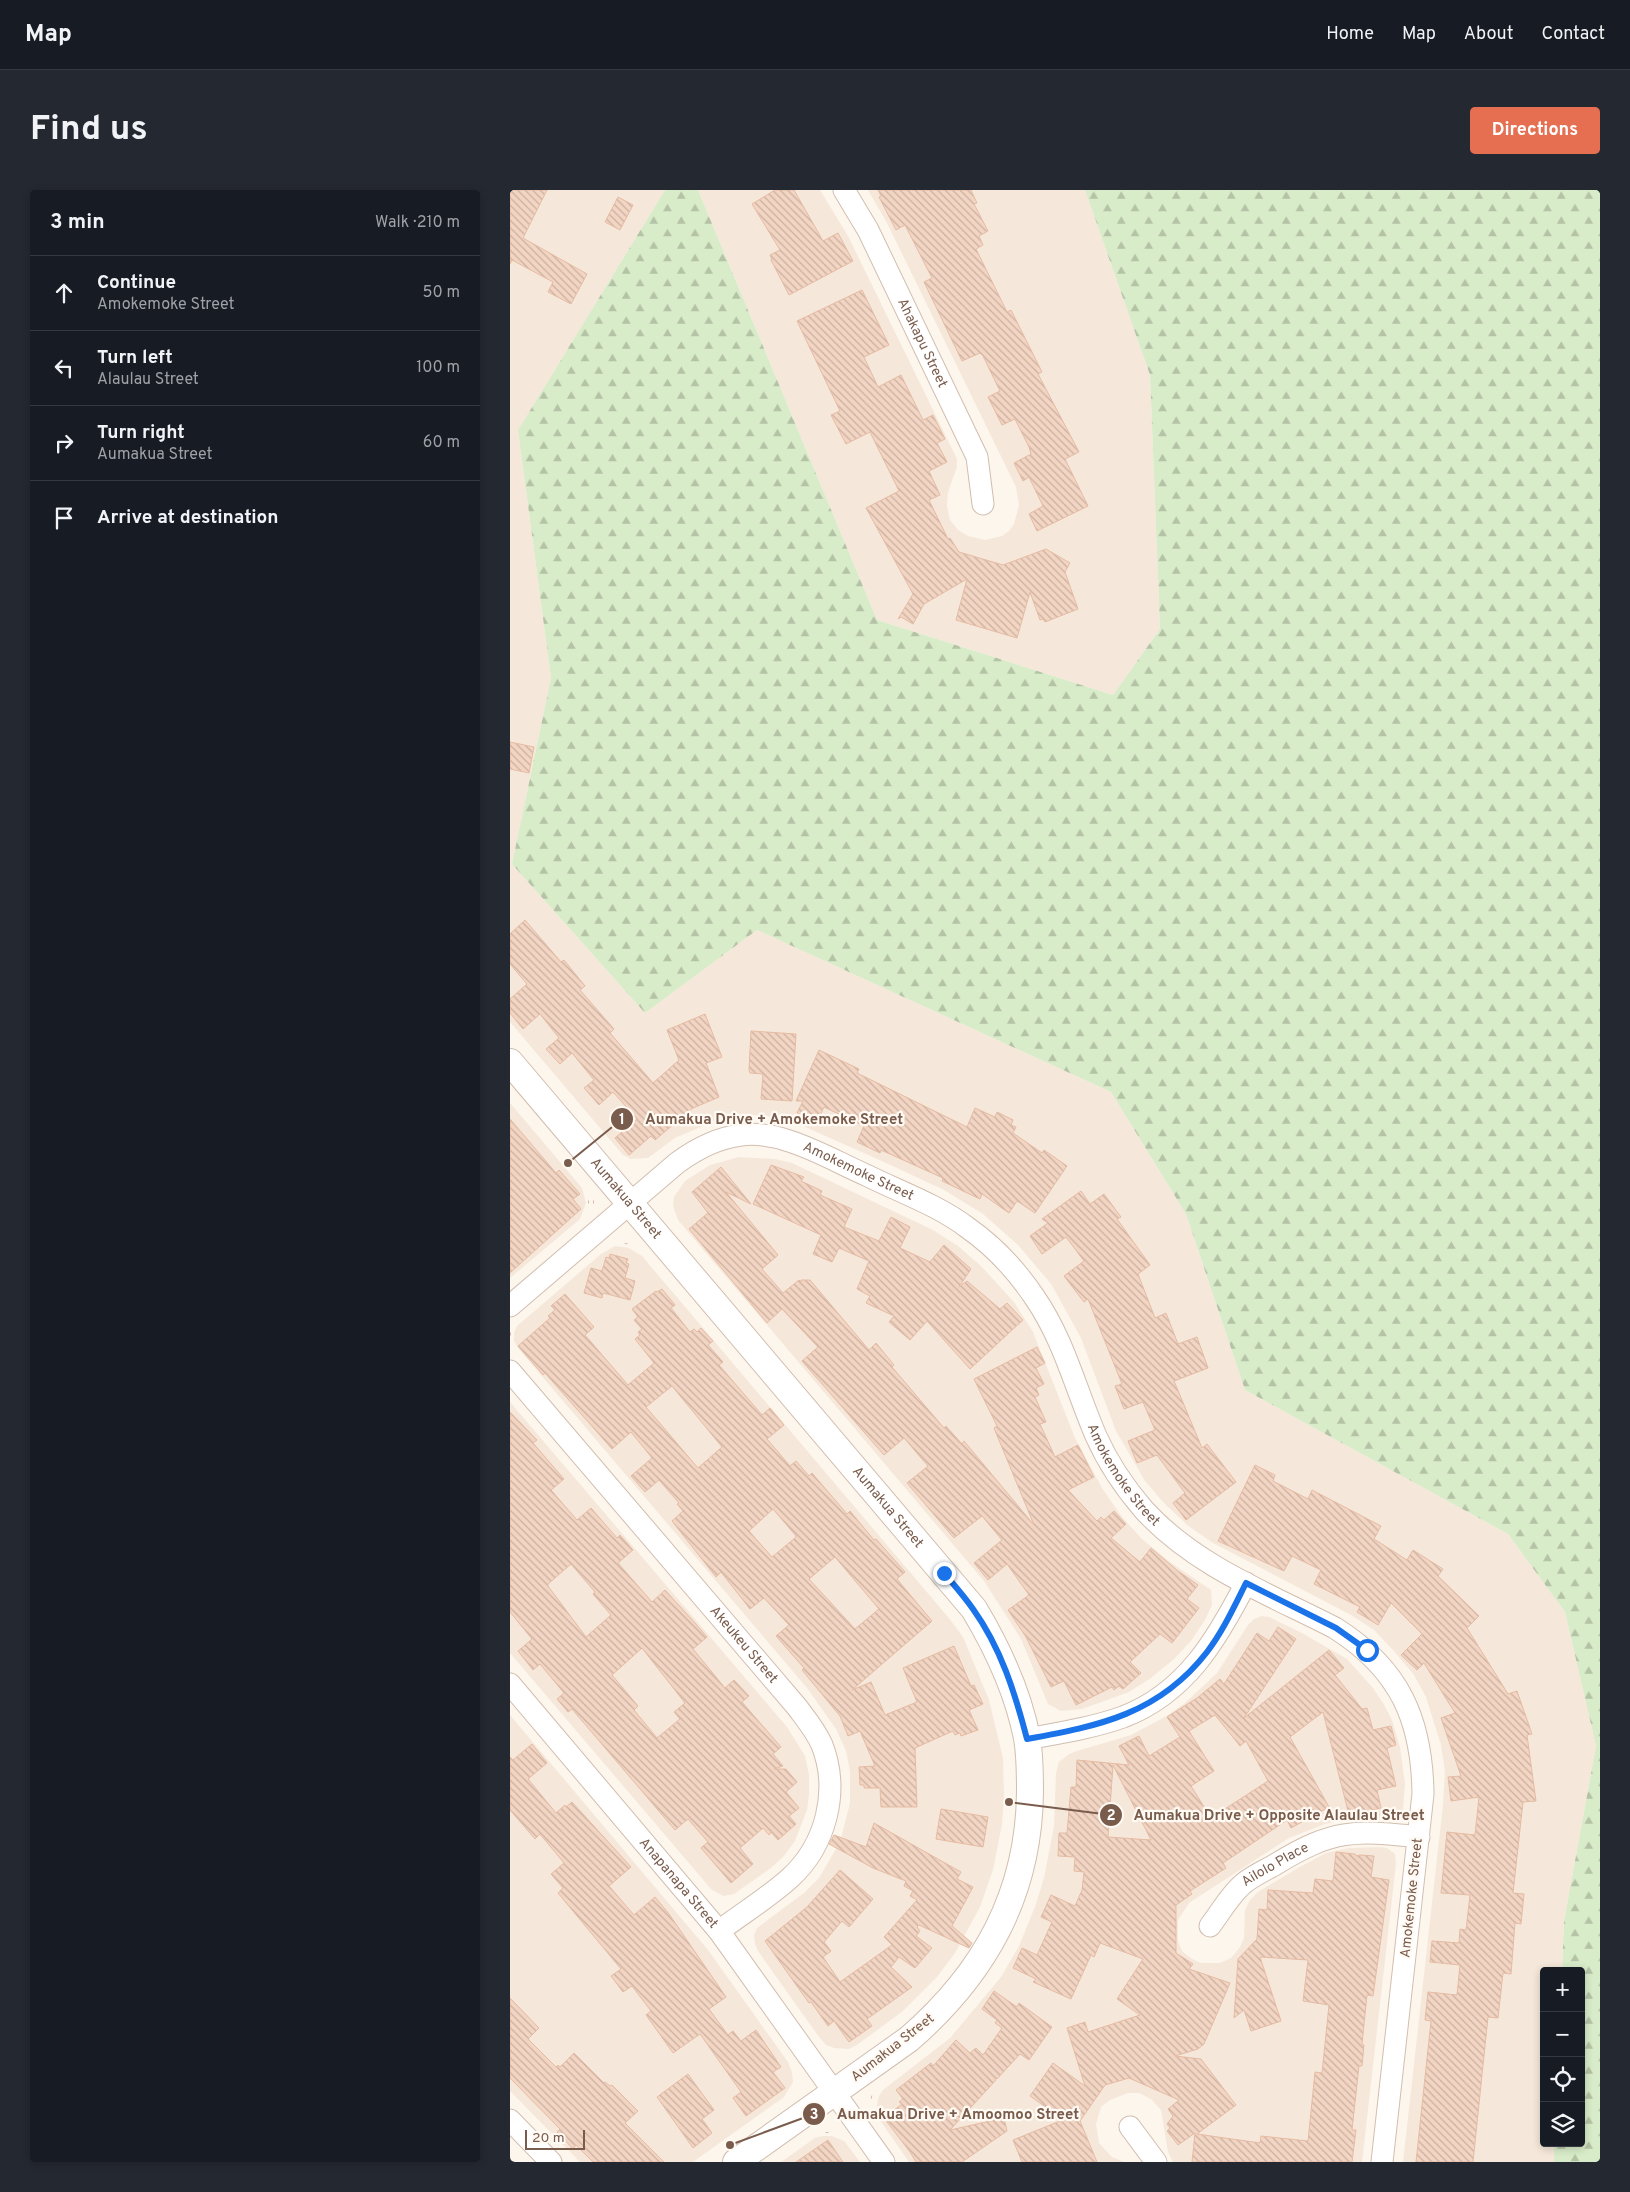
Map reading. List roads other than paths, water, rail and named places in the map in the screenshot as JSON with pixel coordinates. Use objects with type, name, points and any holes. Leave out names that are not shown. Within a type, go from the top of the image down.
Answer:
[{"type":"street","name":"Ahakapu Street","points":[[844,190],[868,230],[977,457],[983,504]]},
{"type":"street","name":"Aumakua Street","points":[[510,1062],[974,1609],[993,1641],[1005,1667],[1016,1697],[1027,1739],[1030,1810],[1026,1841],[1013,1893],[987,1950],[968,1979],[933,2018],[909,2039],[736,2162]]},
{"type":"street","name":"Amokemoke Street","points":[[510,1306],[692,1152],[707,1144],[741,1134],[762,1135],[791,1141],[808,1148],[942,1211],[968,1228],[997,1252],[1020,1276],[1037,1300],[1063,1350],[1096,1436],[1126,1487],[1163,1530],[1186,1549],[1246,1583],[1336,1628],[1351,1638],[1367,1650],[1397,1688],[1409,1710],[1418,1734],[1423,1763],[1424,1794],[1382,2162]]},
{"type":"street","name":"Akeukeu Street","points":[[510,1371],[797,1707],[822,1745],[827,1766],[829,1804],[826,1822],[818,1842],[807,1859],[790,1878],[719,1930]]},
{"type":"street","points":[[1027,1739],[1086,1728],[1125,1716],[1166,1691],[1191,1670],[1207,1652],[1223,1628],[1246,1583]]},
{"type":"street","name":"Anapanapa Street","points":[[510,1684],[719,1930],[834,2092]]},
{"type":"street","name":"Ailolo Place","points":[[1210,1926],[1243,1884],[1315,1842],[1347,1833],[1362,1832],[1419,1837]]},
{"type":"street","points":[[834,2092],[884,2162]]},
{"type":"street","points":[[510,2120],[551,2162]]},
{"type":"street","points":[[1130,2127],[1156,2162]]},
{"type":"place","name":"Aumakua Drive + Amokemoke Street","points":[[568,1163]]},
{"type":"place","name":"Aumakua Drive + Opposite Alaulau Street","points":[[1009,1802]]},
{"type":"place","name":"Aumakua Drive + Amoomoo Street","points":[[730,2145]]}]
